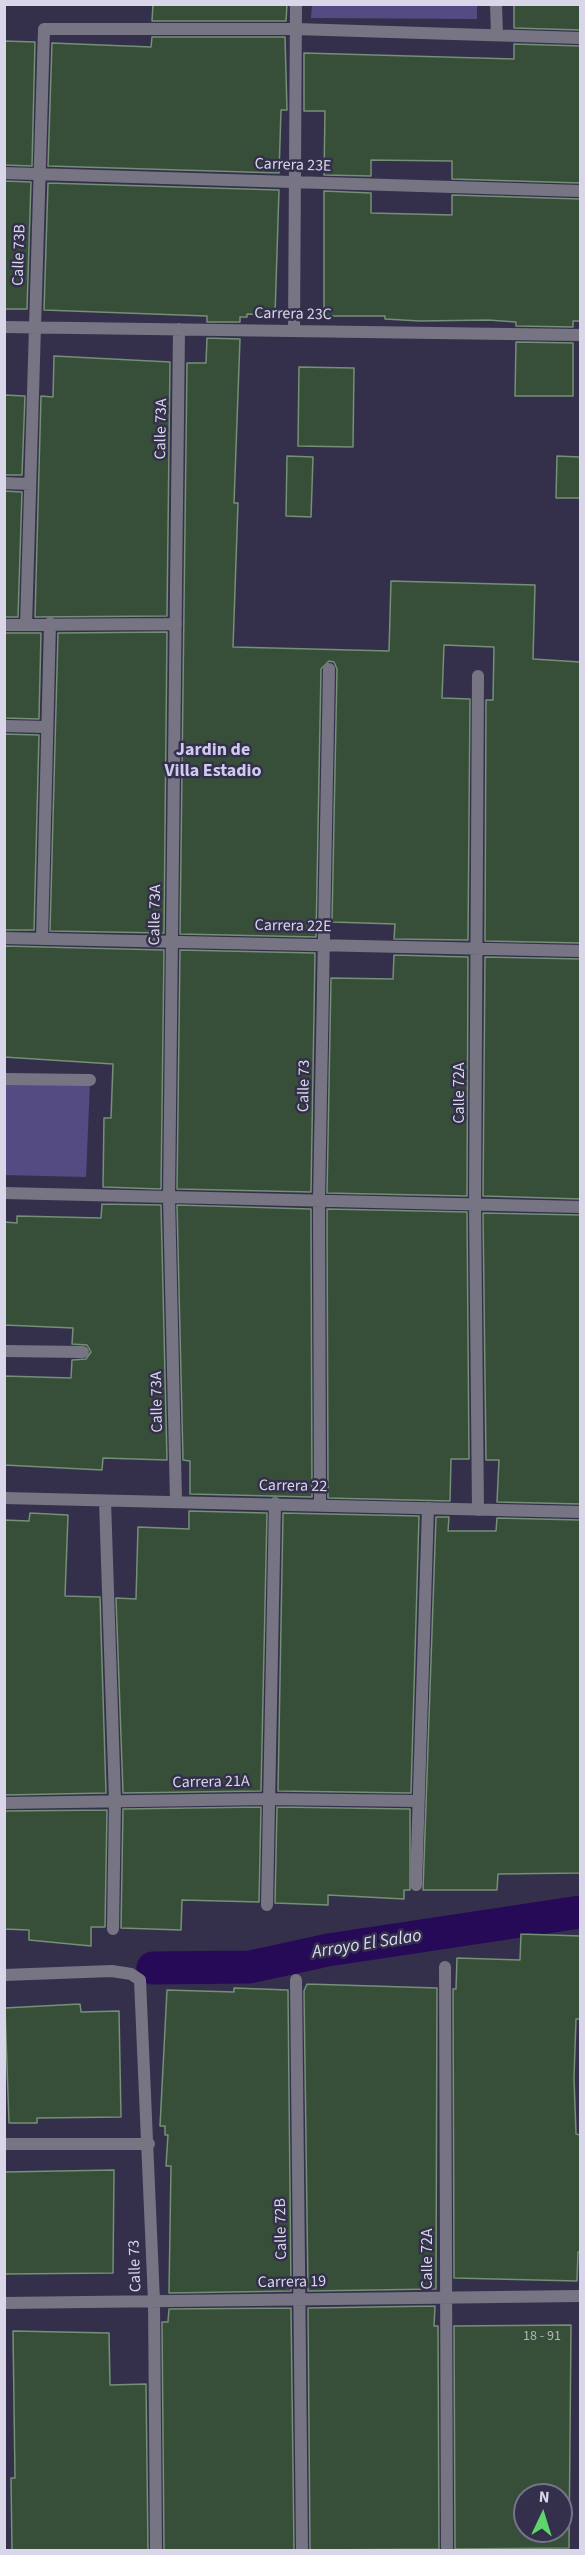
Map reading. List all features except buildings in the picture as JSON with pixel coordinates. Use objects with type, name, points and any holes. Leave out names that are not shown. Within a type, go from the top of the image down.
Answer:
[{"type":"street","points":[[294,331],[296,4]]},
{"type":"street","points":[[496,4],[497,35]]},
{"type":"street","name":"Calle 73B","points":[[26,626],[44,29],[296,29]]},
{"type":"street","points":[[296,29],[580,38]]},
{"type":"street","name":"Carrera 23E","points":[[4,173],[580,191]]},
{"type":"street","name":"Carrera 23C","points":[[4,327],[580,336]]},
{"type":"street","name":"Calle 73A","points":[[176,1501],[169,1197],[179,329]]},
{"type":"street","points":[[4,483],[30,484]]},
{"type":"street","points":[[42,939],[50,623]]},
{"type":"street","points":[[4,625],[176,624]]},
{"type":"street","name":"Calle 73","points":[[320,1504],[319,1200],[329,669]]},
{"type":"street","name":"Calle 72A","points":[[478,676],[476,1204],[478,1510]]},
{"type":"street","points":[[4,726],[47,727]]},
{"type":"street","name":"Carrera 22E","points":[[4,938],[580,951]]},
{"type":"street","points":[[4,1079],[90,1080]]},
{"type":"street","points":[[4,1193],[580,1207]]},
{"type":"street","points":[[4,1351],[83,1352]]},
{"type":"street","name":"Carrera 22","points":[[4,1498],[580,1512]]},
{"type":"street","points":[[105,1501],[115,1802],[113,1929]]},
{"type":"street","points":[[267,1905],[267,1798],[275,1503]]},
{"type":"street","points":[[416,1885],[428,1508]]},
{"type":"street","name":"Carrera 21A","points":[[4,1803],[267,1798],[418,1801]]},
{"type":"street","name":"Calle 72A","points":[[445,1967],[447,2550]]},
{"type":"street","name":"Calle 73","points":[[4,1975],[112,1971],[131,1974],[140,1980],[154,2301],[156,2550]]},
{"type":"street","name":"Calle 72B","points":[[296,1980],[302,2550]]},
{"type":"street","points":[[4,2144],[148,2144]]},
{"type":"street","name":"Carrera 19","points":[[4,2302],[580,2296]]},
{"type":"shaded area","points":[[312,5],[477,5],[477,19],[311,18]]},
{"type":"shaded area","points":[[5,1081],[90,1081],[86,1177],[5,1175]]},
{"type":"waterway","name":"Arroyo El Salao","points":[[153,1968],[250,1967],[328,1950],[580,1912]]},
{"type":"district","name":"Jardin de Villa Estadio","points":[[213,762]]}]
